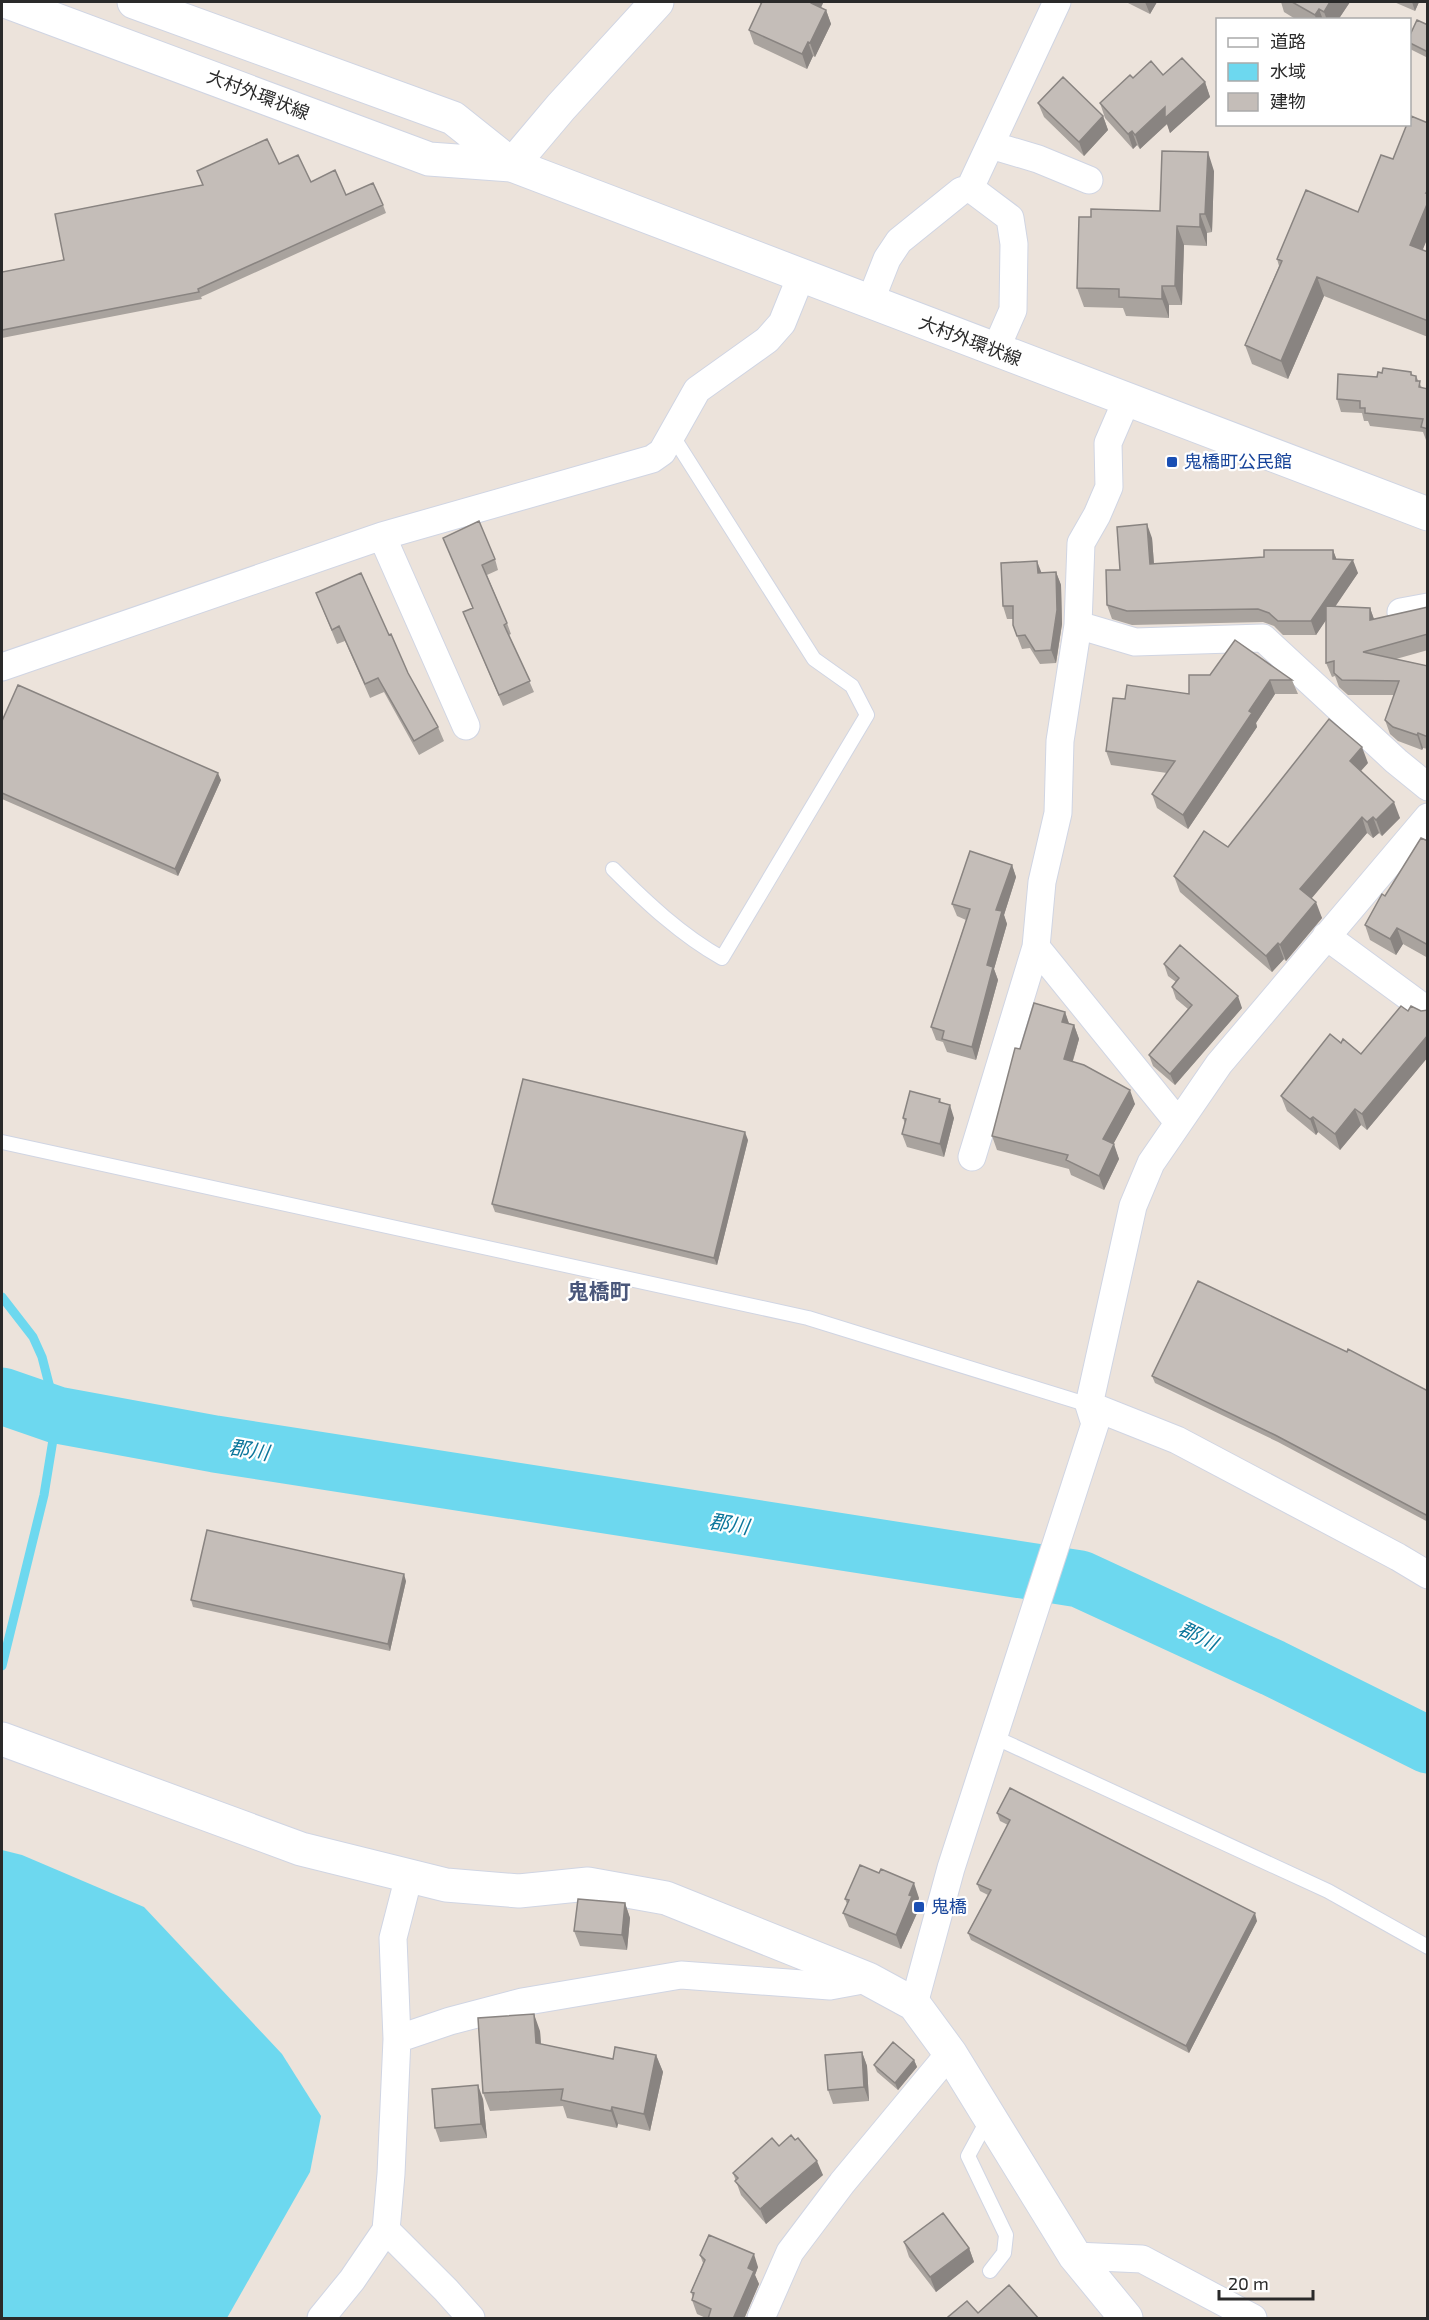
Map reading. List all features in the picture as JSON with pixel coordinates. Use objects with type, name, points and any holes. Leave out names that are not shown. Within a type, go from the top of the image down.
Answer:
[{"type":"main road","name":"大村外環状線","points":[[8,2],[429,159],[512,165],[995,351],[1428,514]]},
{"type":"main road","name":"大村外環状線","points":[[134,2],[453,118],[512,165]]},
{"type":"main road","points":[[512,165],[657,2]]},
{"type":"main road","points":[[2,1739],[301,1849],[446,1885],[519,1891],[588,1884],[666,1898],[868,1978],[914,2004],[950,2053],[1075,2256],[1126,2319]]},
{"type":"street","points":[[870,302],[887,259],[899,241],[960,191],[970,188],[1057,2]]},
{"type":"street","points":[[991,145],[1038,159],[1089,180]]},
{"type":"street","points":[[970,188],[1010,218],[1014,244],[1013,310],[995,351]]},
{"type":"street","points":[[2,667],[382,536],[652,459],[662,452],[697,390],[767,340],[782,323],[801,276]]},
{"type":"street","points":[[972,1156],[1036,947],[1042,882],[1058,813],[1060,741],[1078,625],[1081,543],[1109,487],[1108,443],[1127,399]]},
{"type":"street","points":[[382,536],[466,726]]},
{"type":"street","points":[[1401,612],[1428,607]]},
{"type":"street","points":[[1078,625],[1135,642],[1263,638],[1396,761],[1428,787]]},
{"type":"street","points":[[914,2004],[951,1868],[997,1729],[1092,1415],[1133,1206],[1151,1163],[1219,1064],[1428,817]]},
{"type":"street","points":[[1326,936],[1428,1011]]},
{"type":"street","points":[[1036,947],[1178,1122]]},
{"type":"street","points":[[1092,1415],[1177,1440],[1428,1575]]},
{"type":"street","points":[[321,2319],[352,2280],[386,2230],[397,2039],[393,1938],[408,1876]]},
{"type":"street","points":[[397,2039],[450,2021],[522,2002],[681,1975],[830,1986],[868,1978]]},
{"type":"street","points":[[761,2319],[790,2252],[842,2183],[950,2053]]},
{"type":"street","points":[[386,2230],[469,2314],[471,2319]]},
{"type":"street","points":[[1075,2256],[1142,2259],[1253,2319]]},
{"type":"lane","points":[[613,869],[649,905],[706,949],[722,958],[867,715],[852,686],[814,659],[672,435]]},
{"type":"lane","points":[[2,1142],[808,1318],[1092,1415]]},
{"type":"lane","points":[[997,1729],[1328,1891],[1428,1947]]},
{"type":"lane","points":[[989,2117],[968,2156],[1006,2235],[1004,2253],[990,2271]]},
{"type":"water","points":[[2,1850],[22,1855],[144,1907],[282,2054],[321,2116],[310,2172],[227,2318],[2,2318]]},
{"type":"building","points":[[762,2],[811,2],[826,10],[802,54],[749,30]]},
{"type":"building","points":[[1292,2],[1330,2],[1324,12],[1319,9],[1315,15]]},
{"type":"building","points":[[1417,20],[1428,25],[1428,52],[1411,44],[1411,33]]},
{"type":"building","points":[[1182,58],[1205,82],[1165,118],[1165,107],[1135,135],[1132,131],[1128,134],[1100,103],[1130,75],[1133,78],[1151,61],[1163,75]]},
{"type":"building","points":[[1063,77],[1103,116],[1079,142],[1038,103]]},
{"type":"building","points":[[1411,116],[1428,123],[1428,190],[1426,193],[1428,193],[1428,202],[1410,245],[1428,252],[1428,321],[1317,277],[1281,361],[1245,345],[1282,261],[1277,259],[1306,190],[1358,212],[1381,155],[1393,159],[1406,126],[1411,126]]},
{"type":"building","points":[[267,139],[279,164],[298,155],[311,182],[335,170],[346,195],[373,183],[383,205],[198,289],[199,292],[2,330],[2,272],[64,260],[55,214],[203,185],[197,171]]},
{"type":"building","points":[[1162,151],[1208,152],[1205,214],[1200,214],[1200,227],[1177,226],[1175,286],[1162,286],[1162,299],[1119,297],[1119,289],[1077,288],[1079,217],[1091,217],[1091,209],[1160,211]]},
{"type":"building","points":[[1383,368],[1411,372],[1411,375],[1416,376],[1416,381],[1420,381],[1419,387],[1428,389],[1428,429],[1421,427],[1423,419],[1365,413],[1365,408],[1360,408],[1360,401],[1337,399],[1338,374],[1377,377],[1378,372],[1382,373]]},
{"type":"building","points":[[479,521],[495,559],[482,565],[507,623],[504,625],[530,681],[499,695],[463,612],[473,608],[443,538]]},
{"type":"building","points":[[1147,524],[1150,564],[1264,557],[1264,550],[1333,550],[1333,559],[1353,560],[1311,621],[1278,621],[1269,613],[1258,609],[1127,611],[1107,605],[1106,570],[1120,570],[1117,527]]},
{"type":"building","points":[[1037,561],[1038,573],[1056,572],[1057,610],[1051,650],[1035,651],[1025,635],[1017,636],[1013,625],[1013,606],[1003,606],[1001,563]]},
{"type":"building","points":[[361,573],[408,673],[438,727],[414,741],[378,678],[365,684],[339,626],[332,630],[316,593]]},
{"type":"building","points":[[1326,606],[1370,608],[1370,620],[1428,607],[1428,634],[1363,652],[1428,666],[1428,737],[1393,727],[1385,720],[1399,681],[1342,680],[1334,673],[1334,661],[1326,663]]},
{"type":"building","points":[[1235,640],[1292,680],[1270,680],[1249,711],[1252,713],[1183,815],[1152,794],[1175,761],[1106,751],[1113,698],[1125,699],[1127,685],[1189,694],[1189,675],[1210,675]]},
{"type":"building","points":[[18,685],[218,773],[175,869],[2,793],[2,721]]},
{"type":"building","points":[[1329,719],[1362,747],[1350,761],[1394,802],[1376,820],[1373,817],[1367,822],[1362,817],[1300,889],[1316,902],[1280,945],[1278,943],[1266,956],[1174,876],[1204,831],[1228,847]]},
{"type":"building","points":[[1421,838],[1428,841],[1428,945],[1397,928],[1390,939],[1365,925],[1382,894],[1385,896]]},
{"type":"building","points":[[970,851],[1012,865],[996,910],[1002,911],[987,965],[993,967],[972,1047],[942,1039],[944,1031],[931,1027],[970,909],[952,904]]},
{"type":"building","points":[[1180,945],[1238,996],[1170,1074],[1149,1055],[1192,1005],[1172,987],[1179,978],[1164,964]]},
{"type":"building","points":[[1034,1003],[1065,1012],[1062,1022],[1074,1025],[1064,1059],[1084,1065],[1130,1090],[1103,1139],[1114,1144],[1099,1176],[1066,1160],[1068,1155],[992,1136],[1015,1048],[1020,1049]]},
{"type":"building","points":[[1401,1006],[1408,1011],[1411,1006],[1421,1011],[1428,1010],[1428,1035],[1362,1114],[1355,1109],[1335,1134],[1313,1117],[1310,1119],[1281,1096],[1330,1034],[1341,1043],[1343,1039],[1361,1054]]},
{"type":"building","points":[[523,1079],[745,1132],[714,1258],[492,1204]]},
{"type":"building","points":[[910,1091],[940,1099],[939,1102],[950,1105],[940,1144],[902,1134],[906,1119],[903,1118]]},
{"type":"building","points":[[1198,1281],[1347,1352],[1348,1349],[1428,1391],[1428,1516],[1275,1435],[1152,1376]]},
{"type":"building","points":[[207,1530],[404,1574],[388,1644],[191,1600]]},
{"type":"building","points":[[1010,1788],[1255,1913],[1186,2046],[968,1933],[991,1890],[977,1884],[1010,1820],[997,1813]]},
{"type":"building","points":[[860,1865],[879,1873],[881,1869],[914,1883],[909,1895],[912,1896],[896,1935],[843,1913],[849,1900],[845,1899]]},
{"type":"building","points":[[578,1899],[625,1903],[622,1935],[574,1931]]},
{"type":"building","points":[[534,2014],[536,2043],[613,2059],[615,2047],[656,2055],[644,2114],[612,2107],[611,2111],[561,2100],[563,2089],[483,2093],[478,2018]]},
{"type":"building","points":[[893,2042],[914,2060],[895,2083],[874,2065]]},
{"type":"building","points":[[862,2052],[864,2087],[828,2090],[825,2055]]},
{"type":"building","points":[[478,2085],[481,2124],[435,2128],[432,2089]]},
{"type":"building","points":[[791,2135],[795,2140],[798,2138],[817,2161],[760,2209],[735,2181],[738,2178],[733,2173],[772,2138],[779,2146]]},
{"type":"building","points":[[943,2213],[969,2248],[930,2277],[904,2242]]},
{"type":"building","points":[[709,2235],[754,2254],[748,2268],[754,2271],[733,2319],[708,2319],[711,2309],[692,2300],[694,2293],[691,2292],[705,2260],[700,2255]]},
{"type":"building","points":[[1009,2285],[1039,2319],[949,2319],[948,2317],[967,2301],[978,2313]]},
{"type":"waterway","points":[[2,1297],[33,1337],[42,1357],[57,1415],[44,1495],[2,1666]]},
{"type":"waterway","name":"郡川","points":[[2,1396],[57,1415],[215,1444],[1080,1579],[1273,1668],[1428,1745]]},
{"type":"place","name":"鬼橋町公民館","points":[[1172,462]]},
{"type":"place","name":"鬼橋","points":[[919,1907]]},
{"type":"district","name":"鬼橋町","points":[[599,1292]]}]
